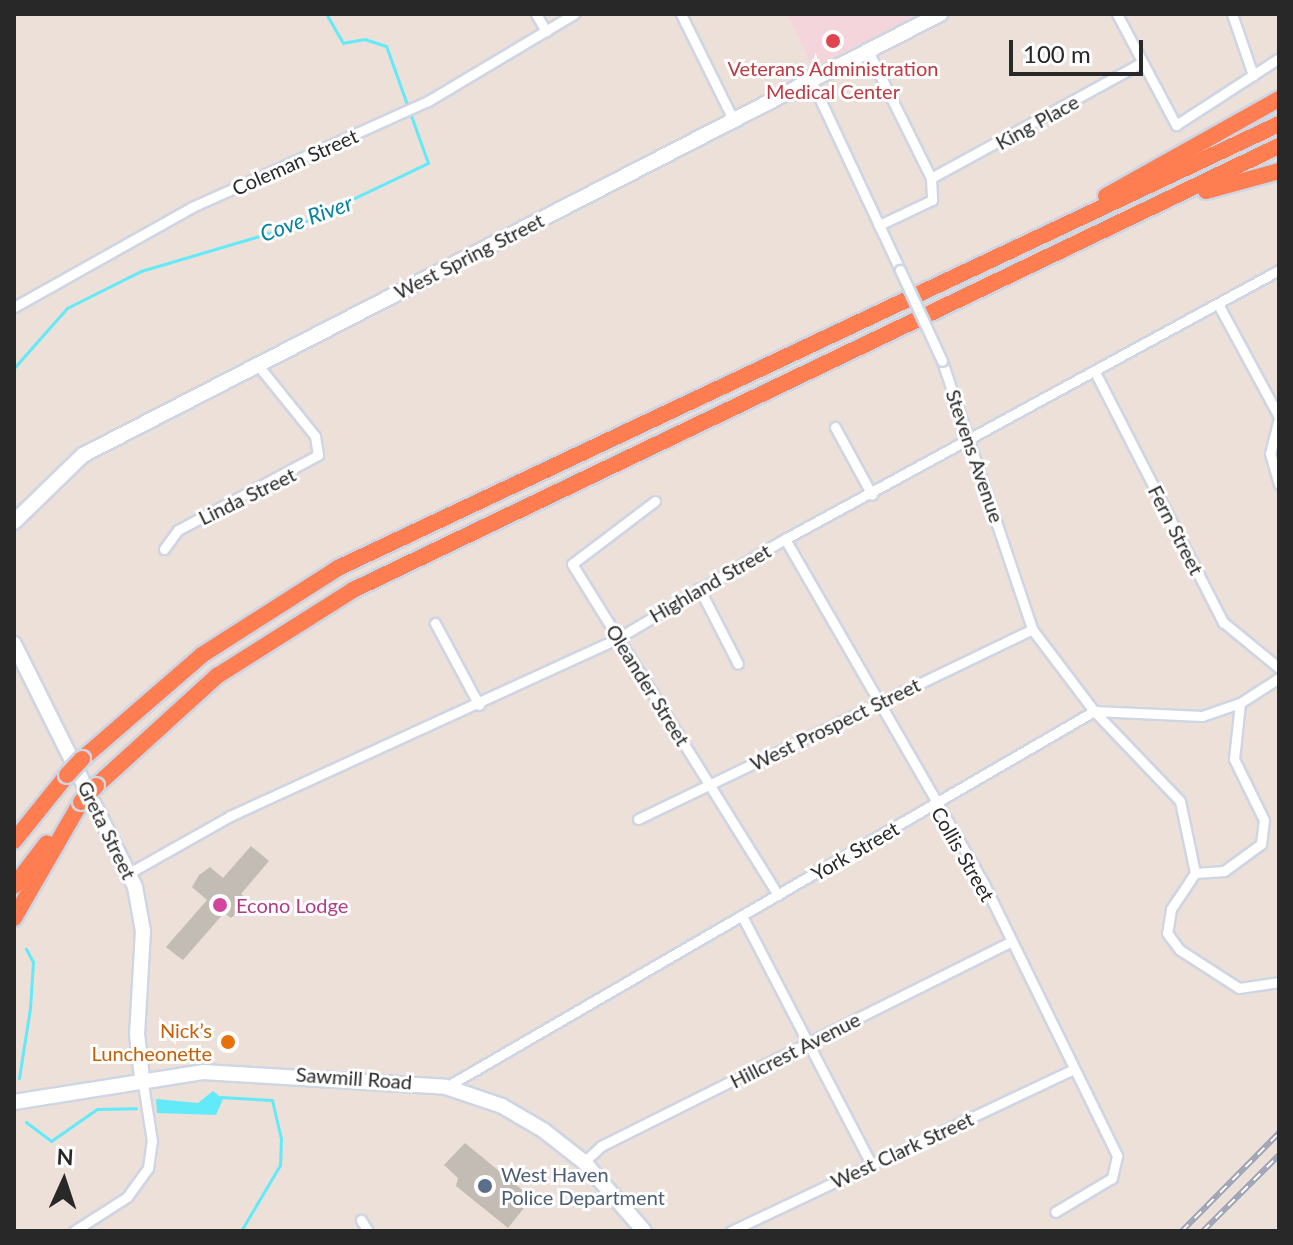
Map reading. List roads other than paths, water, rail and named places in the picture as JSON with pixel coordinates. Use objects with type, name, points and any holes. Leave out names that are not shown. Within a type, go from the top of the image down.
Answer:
[{"type":"highway","points":[[963,275],[1279,99]]},
{"type":"highway","points":[[14,841],[82,759],[202,655],[338,568],[1279,124]]},
{"type":"highway","points":[[14,886],[96,786],[217,676],[334,600],[1279,146]]},
{"type":"highway","points":[[1057,252],[1219,186],[1279,171]]},
{"type":"highway","points":[[14,918],[81,802]]},
{"type":"main road","name":"West Spring Street","points":[[14,522],[83,455],[940,14]]},
{"type":"main road","name":"Greta Street","points":[[14,644],[129,873],[143,931],[137,1024],[142,1078]]},
{"type":"main road","name":"Sawmill Road","points":[[14,1102],[142,1078],[232,1072],[446,1087],[523,1117],[584,1162],[644,1231]]},
{"type":"street","points":[[536,14],[546,31]]},
{"type":"street","name":"Coleman Street","points":[[14,307],[192,207],[408,110],[574,14]]},
{"type":"street","points":[[681,14],[733,119]]},
{"type":"street","points":[[1117,14],[1176,125],[1279,58]]},
{"type":"street","points":[[1232,14],[1253,75]]},
{"type":"street","points":[[868,51],[931,178],[932,200],[879,225]]},
{"type":"street","name":"King Place","points":[[931,178],[1141,63]]},
{"type":"street","name":"Stevens Avenue","points":[[811,80],[942,361],[1032,629],[1094,711],[1180,801],[1195,873]]},
{"type":"street","name":"Highland Street","points":[[129,873],[230,816],[479,705],[618,638],[785,539],[1096,374],[1279,270]]},
{"type":"street","points":[[1218,304],[1279,415],[1270,453],[1279,484]]},
{"type":"street","name":"Linda Street","points":[[164,549],[178,530],[318,455],[315,436],[257,364]]},
{"type":"street","name":"Fern Street","points":[[1096,374],[1223,622],[1279,668]]},
{"type":"street","points":[[835,427],[872,495]]},
{"type":"street","name":"Oleander Street","points":[[655,501],[572,564],[778,895]]},
{"type":"street","name":"Collis Street","points":[[785,539],[935,805],[984,884],[1117,1156],[1112,1178],[1055,1212]]},
{"type":"street","points":[[699,588],[738,664]]},
{"type":"street","points":[[435,623],[479,705]]},
{"type":"street","name":"West Prospect Street","points":[[638,819],[1032,629]]},
{"type":"street","points":[[1094,711],[1186,718],[1240,703],[1279,678]]},
{"type":"street","points":[[1240,703],[1234,759],[1264,820],[1261,844],[1224,871],[1195,873],[1171,909],[1167,933],[1174,942],[1239,988],[1279,982]]},
{"type":"street","name":"York Street","points":[[446,1087],[1094,711]]},
{"type":"street","points":[[742,916],[871,1164]]},
{"type":"street","name":"Hillcrest Avenue","points":[[584,1162],[601,1146],[1010,942]]},
{"type":"street","name":"West Clark Street","points":[[731,1231],[1073,1069]]},
{"type":"street","points":[[74,1231],[127,1197],[148,1168],[152,1141],[142,1078]]},
{"type":"street","points":[[361,1220],[368,1231]]},
{"type":"water","points":[[213,1091],[223,1099],[216,1115],[157,1113],[156,1099],[198,1103]]},
{"type":"waterway","name":"Cove River","points":[[274,14],[291,14]]},
{"type":"waterway","name":"Cove River","points":[[14,368],[67,308],[141,271],[300,224],[428,163],[386,46],[365,39],[343,43],[326,14]]},
{"type":"waterway","name":"Cove River","points":[[19,1078],[30,1008],[33,962],[26,949]]},
{"type":"waterway","name":"Cove River","points":[[221,1097],[272,1100],[281,1138],[280,1165],[241,1231]]},
{"type":"waterway","name":"Cove River","points":[[26,1122],[51,1141],[97,1109],[136,1108]]},
{"type":"railway","points":[[1182,1231],[1279,1133]]},
{"type":"railway","points":[[1203,1231],[1279,1155]]},
{"type":"place","name":"Veterans Administration Medical Center","points":[[833,41]]},
{"type":"place","name":"Econo Lodge","points":[[220,905]]},
{"type":"place","name":"Nick’s Luncheonette","points":[[228,1042]]},
{"type":"place","name":"West Haven Police Department","points":[[485,1186]]}]
